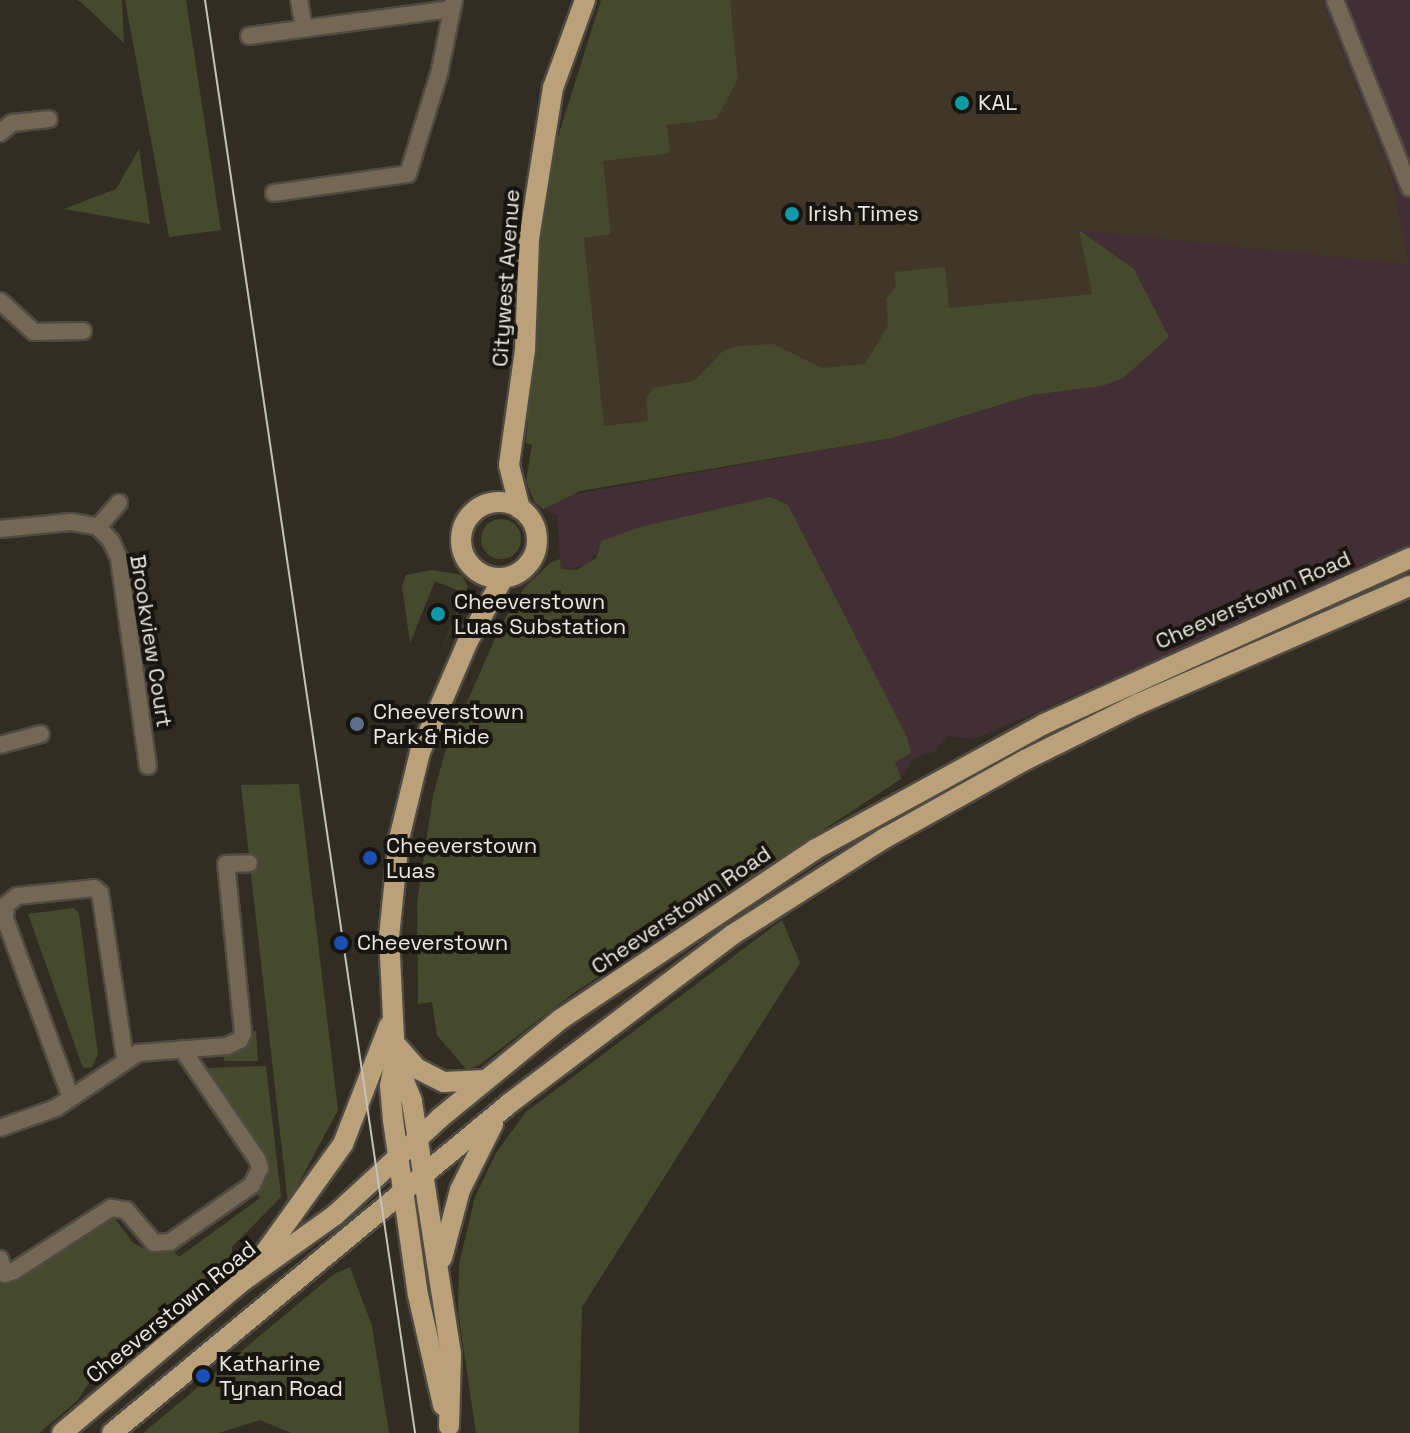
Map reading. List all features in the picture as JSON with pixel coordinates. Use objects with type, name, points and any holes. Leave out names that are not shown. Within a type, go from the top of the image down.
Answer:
[{"type":"main road","name":"Citywest Avenue","points":[[488,504],[509,465],[521,390],[529,239],[553,88],[584,1]]},
{"type":"main road","name":"Citywest Avenue","points":[[509,465],[520,509]]},
{"type":"main road","points":[[449,1429],[430,1355],[390,1086],[393,1040],[389,937],[407,797],[436,710],[485,607],[503,578],[524,570],[536,550],[535,527],[520,509],[488,504],[464,526],[463,552],[473,567],[485,607]]},
{"type":"main road","name":"Cheeverstown Road","points":[[62,1433],[244,1280],[335,1215],[418,1137],[486,1080],[640,964],[816,849],[917,791],[1175,660],[1410,558]]},
{"type":"main road","points":[[473,567],[503,578]]},
{"type":"main road","points":[[112,1433],[404,1194],[501,1110],[732,935],[951,799],[1138,704],[1410,586]]},
{"type":"main road","points":[[393,1040],[416,1068],[436,1079],[459,1084],[486,1080]]},
{"type":"main road","points":[[393,1040],[409,1090],[418,1137],[451,1354],[449,1429]]},
{"type":"main road","points":[[244,1280],[313,1193],[343,1144],[393,1040]]},
{"type":"main road","points":[[439,1275],[460,1190],[501,1110]]},
{"type":"street","points":[[299,0],[304,28]]},
{"type":"street","points":[[1335,0],[1410,188]]},
{"type":"street","points":[[249,36],[453,5],[439,74],[408,174],[274,193]]},
{"type":"street","points":[[0,133],[12,123],[49,119]]},
{"type":"street","points":[[0,301],[34,332],[83,331]]},
{"type":"street","points":[[0,529],[71,522],[98,527],[119,503]]},
{"type":"street","name":"Brookview Court","points":[[98,527],[119,558],[148,766]]},
{"type":"street","points":[[0,745],[41,734]]},
{"type":"street","points":[[0,1128],[71,1098],[125,1058],[233,1045],[243,1033],[226,864],[249,863]]},
{"type":"street","points":[[71,1098],[5,919],[6,905],[17,896],[83,889],[100,893],[125,1058]]},
{"type":"street","points":[[2,1270],[111,1208],[126,1210],[154,1243],[170,1242],[258,1178],[257,1159],[182,1049]]},
{"type":"shaded area","points":[[615,0],[1410,0],[1410,548],[975,739],[947,736],[934,752],[914,758],[901,779],[895,762],[907,737],[781,500],[601,547],[587,566],[561,569],[557,515],[543,509],[560,497],[892,438],[1032,395],[1102,386],[1169,337],[1134,269],[604,426],[525,439],[571,149]]},
{"type":"shaded area","points":[[730,0],[1322,0],[1390,172],[1409,264],[1079,230],[1092,294],[948,308],[904,335],[887,361],[660,422],[604,426],[584,237],[611,234],[603,160],[670,153],[667,125],[738,79]]},
{"type":"green space","points":[[77,0],[122,0],[124,43],[82,3]]},
{"type":"green space","points":[[125,0],[186,0],[221,230],[169,237]]},
{"type":"green space","points":[[601,0],[730,0],[738,79],[716,119],[667,125],[670,153],[603,161],[611,234],[584,238],[604,426],[648,421],[646,399],[653,388],[694,381],[724,350],[739,346],[773,344],[822,368],[865,364],[888,326],[886,299],[896,286],[894,272],[945,267],[949,308],[1092,294],[1079,230],[1134,269],[1169,337],[1123,378],[1102,386],[1032,395],[892,438],[580,491],[543,509],[535,503],[526,481],[532,445],[526,443],[546,175]]},
{"type":"green space","points":[[139,149],[150,224],[64,209],[116,189]]},
{"type":"green space","points":[[770,497],[788,505],[907,737],[911,753],[895,762],[901,779],[575,992],[478,1066],[466,1069],[437,1035],[432,1002],[418,1004],[417,903],[433,796],[445,752],[501,625],[525,587],[550,563],[560,559],[561,569],[577,570],[596,558],[602,541],[640,527]]},
{"type":"green space","points":[[501,519],[515,525],[521,539],[515,553],[501,559],[487,553],[481,539],[487,525]]},
{"type":"green space","points":[[432,570],[462,575],[468,587],[438,662],[464,593],[435,581],[410,643],[402,586],[406,575]]},
{"type":"green space","points":[[299,784],[338,1110],[288,1203],[241,785]]},
{"type":"green space","points":[[74,908],[79,914],[98,1054],[92,1067],[83,1068],[28,914]]},
{"type":"green space","points":[[782,920],[800,963],[582,1307],[579,1433],[476,1433],[458,1311],[459,1264],[475,1197],[496,1153],[526,1112]]},
{"type":"green space","points":[[256,1031],[258,1061],[224,1061],[224,1052],[245,1032]]},
{"type":"green space","points":[[266,1066],[281,1197],[232,1247],[232,1256],[101,1365],[77,1401],[39,1433],[0,1433],[0,1282],[107,1215],[120,1216],[116,1220],[133,1243],[152,1252],[171,1248],[179,1257],[260,1198],[254,1188],[257,1154],[262,1150],[205,1068]]},
{"type":"green space","points":[[350,1267],[372,1326],[389,1433],[291,1433],[260,1420],[219,1433],[143,1433],[334,1274]]},
{"type":"tram line","points":[[205,0],[415,1433]]},
{"type":"place","name":"KAL","points":[[962,103]]},
{"type":"place","name":"Irish Times","points":[[792,214]]},
{"type":"place","name":"Cheeverstown Luas Substation","points":[[438,614]]},
{"type":"place","name":"Cheeverstown Park & Ride","points":[[357,724]]},
{"type":"place","name":"Cheeverstown Luas","points":[[370,858]]},
{"type":"place","name":"Cheeverstown","points":[[341,943]]},
{"type":"place","name":"Katharine Tynan Road","points":[[203,1376]]}]
